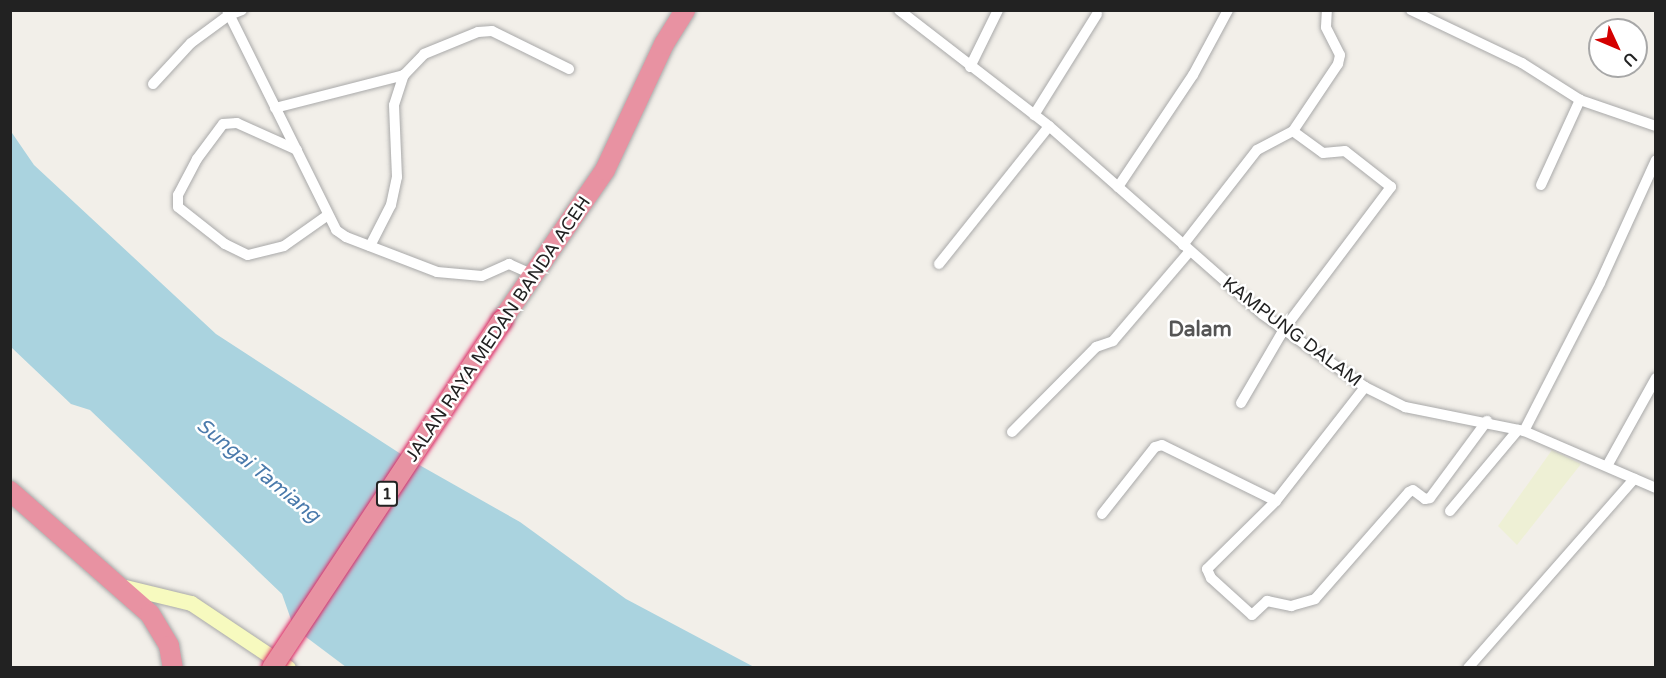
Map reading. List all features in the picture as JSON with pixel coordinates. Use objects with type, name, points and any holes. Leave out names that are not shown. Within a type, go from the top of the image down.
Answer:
[{"type":"highway","name":"JALAN RAYA MEDAN BANDA ACEH","points":[[272,668],[502,320],[605,170],[660,52],[685,10]]},
{"type":"highway","points":[[10,491],[121,586],[150,614],[163,634],[173,668]]},
{"type":"street","points":[[153,84],[191,43],[228,13],[242,10]]},
{"type":"street","name":"KAMPUNG DALAM","points":[[899,10],[970,68],[1049,126],[1186,248],[1284,329],[1365,387],[1404,407],[1487,421],[1521,430],[1656,488]]},
{"type":"street","points":[[970,68],[998,10]]},
{"type":"street","points":[[1118,187],[1193,75],[1228,10]]},
{"type":"street","points":[[1012,432],[1096,347],[1113,341],[1186,248],[1260,147],[1279,142],[1293,131],[1340,61],[1326,27],[1327,10]]},
{"type":"street","points":[[1411,10],[1522,63],[1580,100],[1656,126]]},
{"type":"street","points":[[228,13],[328,215],[346,237],[437,272],[482,276],[509,264],[534,275]]},
{"type":"street","points":[[1034,115],[1097,14]]},
{"type":"street","points":[[370,246],[391,205],[395,187],[394,105],[404,75],[424,54],[486,31],[504,35],[569,69]]},
{"type":"street","points":[[275,108],[404,75]]},
{"type":"street","points":[[1540,185],[1580,100]]},
{"type":"street","points":[[297,150],[237,123],[223,124],[197,159],[178,195],[178,207],[225,244],[249,255],[284,246],[328,215]]},
{"type":"street","points":[[939,264],[1049,126]]},
{"type":"street","points":[[1241,403],[1284,329],[1391,187],[1345,151],[1323,153],[1293,131]]},
{"type":"street","points":[[1450,512],[1521,430],[1600,283],[1656,160]]},
{"type":"street","points":[[1607,466],[1656,378]]},
{"type":"street","points":[[1365,387],[1276,501],[1207,571],[1253,615],[1267,601],[1291,606],[1315,599],[1409,492],[1413,490],[1425,500],[1430,498],[1487,421]]},
{"type":"street","points":[[1102,514],[1155,447],[1162,444],[1276,501]]},
{"type":"street","points":[[1467,668],[1634,479]]},
{"type":"street","points":[[121,586],[190,603],[288,668]]},
{"type":"green space","points":[[1552,450],[1581,464],[1517,545],[1498,526]]},
{"type":"water","name":"Sungai Tamiang","points":[[10,130],[34,165],[216,334],[407,458],[520,522],[626,599],[754,667],[346,667],[294,628],[282,594],[90,410],[71,404],[11,347]]},
{"type":"district","name":"Dalam","points":[[1200,330]]}]
